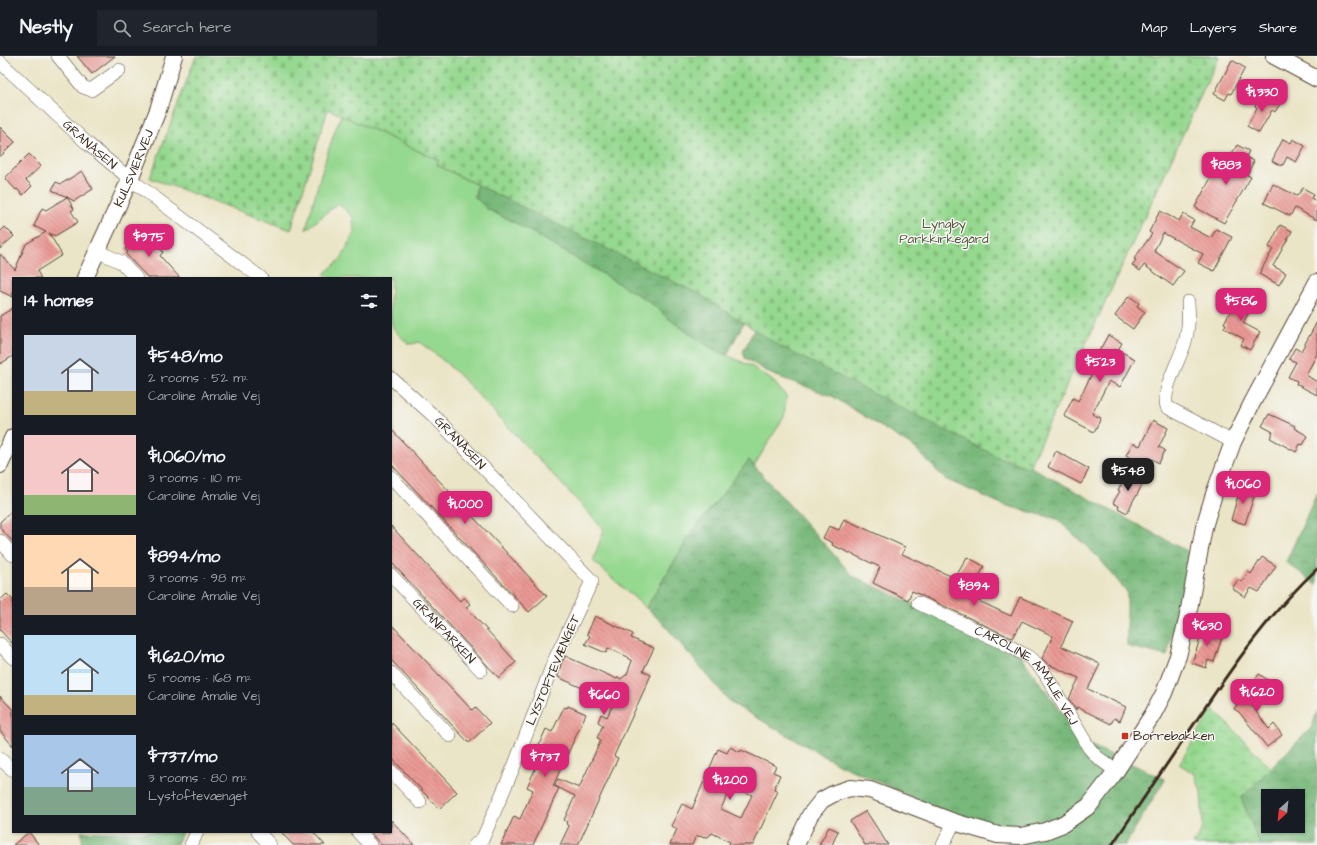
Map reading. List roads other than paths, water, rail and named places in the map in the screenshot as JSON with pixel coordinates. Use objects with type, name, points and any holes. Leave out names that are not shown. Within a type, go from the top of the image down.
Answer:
[{"type":"street","points":[[58,56],[83,87],[92,90],[119,70]]},
{"type":"street","name":"KULSVIERVEJ","points":[[85,277],[130,179],[158,110],[174,56]]},
{"type":"street","points":[[1274,56],[1317,79]]},
{"type":"street","name":"GRANÅSEN","points":[[0,62],[88,144],[130,179],[261,277]]},
{"type":"street","points":[[98,251],[121,262],[135,277]]},
{"type":"street","points":[[796,845],[810,815],[822,800],[835,793],[850,788],[870,790],[954,822],[998,835],[1021,836],[1045,831],[1063,824],[1089,806],[1116,771],[1164,693],[1178,656],[1187,620],[1204,527],[1233,442],[1252,403],[1317,282]]},
{"type":"street","points":[[1188,302],[1189,319],[1185,342],[1168,388],[1165,402],[1167,407],[1233,442]]},
{"type":"street","name":"GRANÅSEN","points":[[393,383],[436,418],[592,581]]},
{"type":"street","points":[[6,460],[12,440]]},
{"type":"street","points":[[392,478],[512,606]]},
{"type":"street","points":[[0,541],[12,554]]},
{"type":"street","name":"GRANPARKEN","points":[[392,576],[481,670]]},
{"type":"street","name":"LYSTOFTEVÆNGET","points":[[475,845],[483,838],[514,764],[554,661],[592,581]]},
{"type":"street","name":"CAROLINE AMALIE VEJ","points":[[918,603],[1002,642],[1032,659],[1044,672],[1089,748],[1097,757],[1116,771]]},
{"type":"street","points":[[0,644],[12,657]]},
{"type":"street","points":[[392,674],[450,736]]},
{"type":"street","points":[[0,759],[12,769]]},
{"type":"street","points":[[392,772],[420,802]]},
{"type":"street","points":[[943,845],[954,822]]},
{"type":"street","points":[[192,845],[198,833]]},
{"type":"street","points":[[259,833],[270,845]]},
{"type":"street","points":[[359,833],[370,845]]},
{"type":"railway","points":[[1112,845],[1237,661],[1283,604],[1317,569]]},
{"type":"place","name":"Borrebakken","points":[[1125,736]]},
{"type":"park label","name":"Lyngby Parkkirkegård","points":[[944,232]]}]
